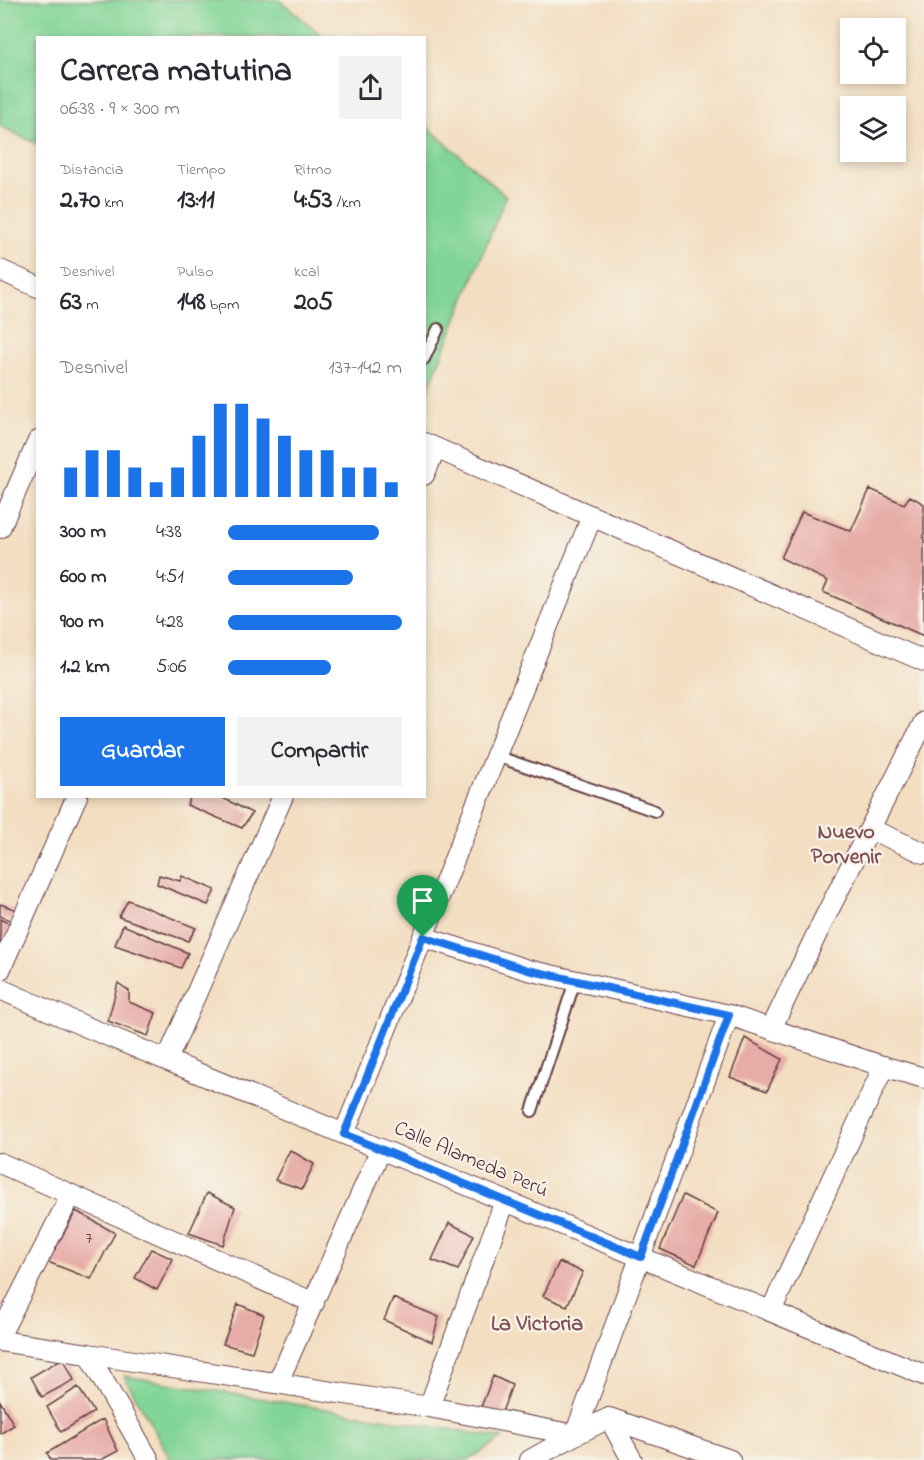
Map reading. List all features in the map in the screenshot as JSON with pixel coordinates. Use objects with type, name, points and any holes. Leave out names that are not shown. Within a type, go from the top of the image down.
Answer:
[{"type":"street","points":[[0,270],[36,286]]},
{"type":"street","points":[[0,528],[36,446]]},
{"type":"street","points":[[426,465],[430,446],[924,660]]},
{"type":"street","points":[[344,1134],[592,516]]},
{"type":"street","points":[[771,1029],[924,722]]},
{"type":"street","points":[[0,970],[76,798]]},
{"type":"street","points":[[167,1060],[282,798]]},
{"type":"street","points":[[870,829],[924,853]]},
{"type":"street","points":[[423,937],[528,970],[729,1015],[924,1078]]},
{"type":"street","name":"Calle Alameda Perú","points":[[0,989],[924,1374]]},
{"type":"street","points":[[575,1435],[729,1015]]},
{"type":"street","points":[[771,1311],[884,1066]]},
{"type":"street","points":[[278,1382],[381,1149]]},
{"type":"street","points":[[0,1163],[314,1303]]},
{"type":"street","points":[[0,1335],[71,1194]]},
{"type":"street","points":[[429,1407],[505,1201]]},
{"type":"street","points":[[0,1341],[278,1382],[429,1407],[575,1435]]},
{"type":"street","points":[[88,1354],[149,1460]]},
{"type":"street","points":[[609,1418],[632,1460]]},
{"type":"street","points":[[530,1460],[609,1418],[730,1460]]},
{"type":"lane","points":[[426,355],[438,330]]},
{"type":"lane","points":[[496,756],[655,811]]},
{"type":"lane","points":[[532,1111],[575,981]]},
{"type":"green space","points":[[0,0],[280,0],[322,36],[36,36],[36,144],[0,126]]},
{"type":"green space","points":[[426,126],[506,196],[426,395]]},
{"type":"green space","points":[[124,1376],[503,1438],[468,1460],[171,1460]]},
{"type":"building","points":[[870,489],[904,504],[910,496],[924,504],[924,636],[823,592],[828,581],[781,558],[802,512],[851,531]]},
{"type":"building","points":[[190,798],[223,798],[252,813],[242,828],[187,805]]},
{"type":"building","points":[[159,875],[180,881],[182,876],[215,890],[208,905],[157,884]]},
{"type":"building","points":[[128,900],[196,928],[188,941],[119,917]]},
{"type":"building","points":[[0,904],[17,910],[12,921],[0,916]]},
{"type":"building","points":[[0,919],[12,925],[0,949]]},
{"type":"building","points":[[123,925],[188,953],[181,968],[115,945]]},
{"type":"building","points":[[118,983],[129,991],[129,1002],[156,1013],[148,1036],[108,1021]]},
{"type":"building","points":[[745,1038],[782,1059],[767,1091],[730,1077]]},
{"type":"building","points":[[290,1150],[314,1164],[302,1189],[275,1180]]},
{"type":"building","points":[[207,1193],[235,1207],[223,1245],[189,1233]]},
{"type":"building","points":[[683,1195],[718,1213],[696,1265],[660,1249]]},
{"type":"building","points":[[76,1211],[115,1233],[91,1279],[48,1262]]},
{"type":"building","points":[[449,1223],[474,1235],[458,1270],[432,1260]]},
{"type":"building","points":[[151,1249],[173,1259],[157,1290],[135,1278]]},
{"type":"building","points":[[559,1262],[583,1272],[567,1306],[543,1296]]},
{"type":"building","points":[[393,1298],[439,1317],[432,1342],[384,1320]]},
{"type":"building","points":[[238,1304],[264,1315],[252,1352],[223,1344]]},
{"type":"building","points":[[63,1358],[74,1380],[42,1397],[31,1377]]},
{"type":"building","points":[[493,1376],[512,1385],[499,1420],[478,1415]]},
{"type":"building","points":[[78,1387],[94,1412],[61,1432],[47,1407]]},
{"type":"building","points":[[0,1401],[14,1425],[0,1434]]},
{"type":"building","points":[[103,1419],[118,1451],[101,1460],[51,1460],[47,1453]]},
{"type":"district","name":"Nuevo Porvenir","points":[[846,846]]},
{"type":"district","name":"La Victoria","points":[[537,1325]]},
{"type":"route","points":[[423,937],[528,970],[729,1015],[641,1257],[344,1134],[423,937]]}]
